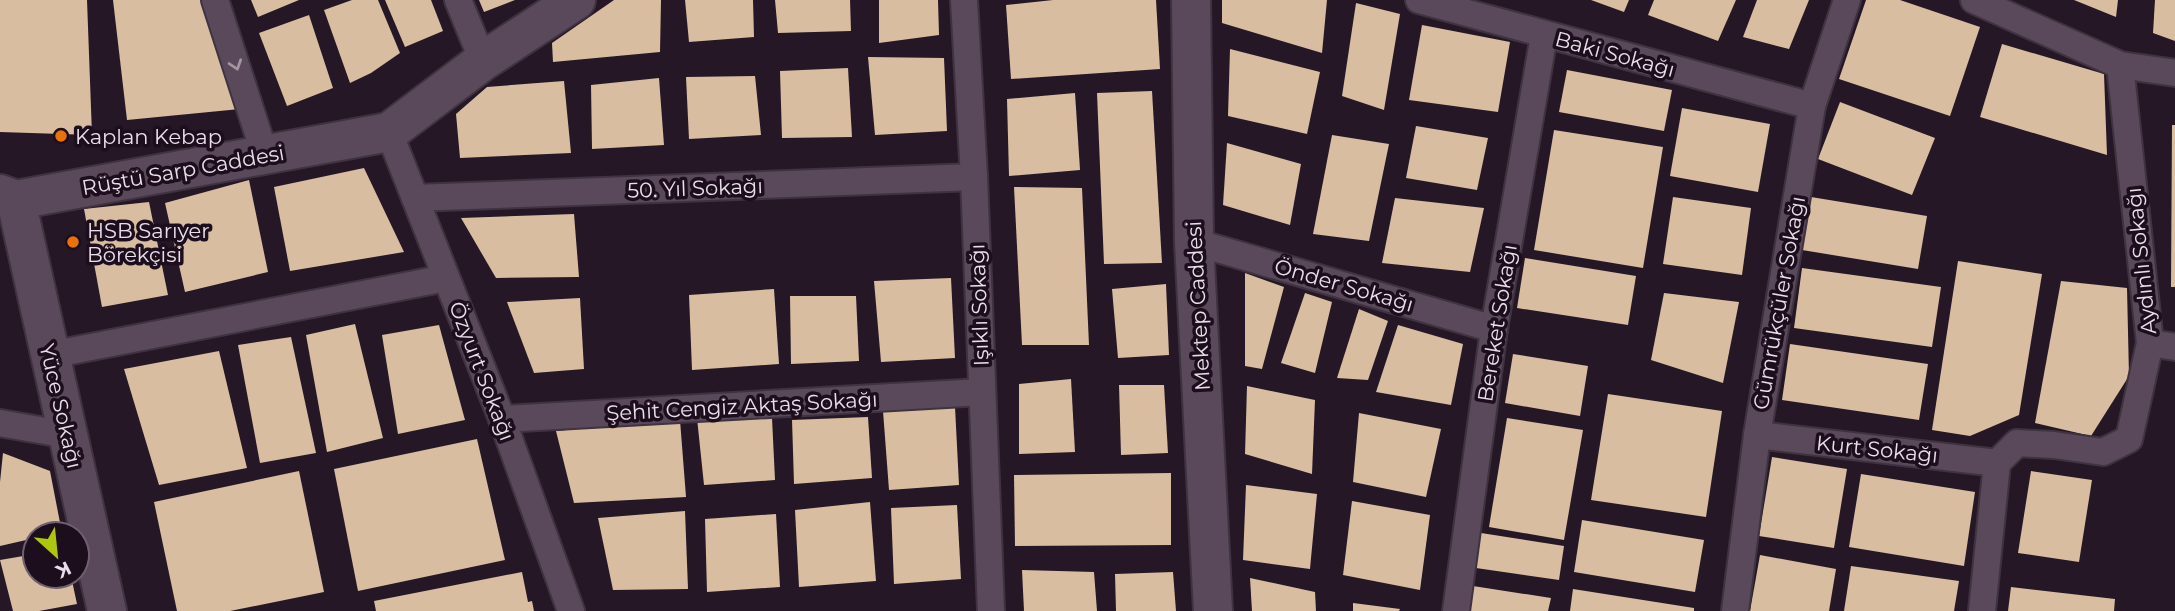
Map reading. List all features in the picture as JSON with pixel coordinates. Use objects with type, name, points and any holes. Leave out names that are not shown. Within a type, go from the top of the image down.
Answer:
[{"type":"street","points":[[215,0],[265,155]]},
{"type":"street","points":[[458,0],[483,61]]},
{"type":"street","name":"Rüştü Sarp Caddesi","points":[[8,197],[389,132],[483,61],[576,0]]},
{"type":"street","name":"Işıklı Sokağı","points":[[964,0],[974,177],[991,611]]},
{"type":"street","name":"Mektep Caddesi","points":[[1191,0],[1194,242],[1213,611]]},
{"type":"street","name":"Baki Sokağı","points":[[1419,0],[1812,106]]},
{"type":"street","name":"Gümrükçüler Sokağı","points":[[1735,611],[1757,435],[1812,106],[1847,0]]},
{"type":"street","points":[[1974,0],[2120,65],[2175,73]]},
{"type":"street","name":"Bereket Sokağı","points":[[1455,611],[1494,329],[1544,35]]},
{"type":"street","name":"Aydınlı Sokağı","points":[[1997,463],[2017,443],[2103,452],[2129,439],[2162,345],[2120,65]]},
{"type":"street","name":"Özyurt Sokağı","points":[[389,132],[502,419],[571,611]]},
{"type":"street","name":"50. Yıl Sokağı","points":[[415,198],[974,177]]},
{"type":"street","name":"Yüce Sokağı","points":[[8,197],[50,355],[107,611]]},
{"type":"street","name":"Önder Sokağı","points":[[1194,242],[1494,329]]},
{"type":"street","points":[[50,355],[446,278]]},
{"type":"street","name":"Şehit Cengiz Aktaş Sokağı","points":[[502,419],[982,392]]},
{"type":"street","points":[[0,423],[68,435]]},
{"type":"street","name":"Kurt Sokağı","points":[[1757,435],[1997,463]]},
{"type":"street","points":[[1982,611],[1997,463]]},
{"type":"building","points":[[0,0],[87,0],[92,135],[0,132]]},
{"type":"building","points":[[113,0],[204,0],[240,109],[127,120]]},
{"type":"building","points":[[251,0],[299,0],[258,17]]},
{"type":"building","points":[[352,0],[378,0],[400,53],[371,73],[350,83],[324,10]]},
{"type":"building","points":[[385,0],[431,0],[443,31],[405,47]]},
{"type":"building","points":[[479,0],[515,0],[484,12]]},
{"type":"building","points":[[614,0],[661,0],[660,52],[553,62],[552,43]]},
{"type":"building","points":[[685,0],[753,0],[754,37],[689,42]]},
{"type":"building","points":[[775,0],[850,0],[851,31],[778,33]]},
{"type":"building","points":[[879,0],[938,0],[939,35],[879,43]]},
{"type":"building","points":[[1053,0],[1156,0],[1160,69],[1011,79],[1006,5]]},
{"type":"building","points":[[1222,0],[1327,0],[1322,53],[1222,23]]},
{"type":"building","points":[[1591,0],[1629,0],[1624,12]]},
{"type":"building","points":[[1654,0],[1736,0],[1718,41],[1648,15]]},
{"type":"building","points":[[1757,0],[1809,0],[1789,49],[1743,37]]},
{"type":"building","points":[[1866,0],[1900,0],[1980,27],[1950,116],[1839,79]]},
{"type":"building","points":[[2074,0],[2118,0],[2116,17]]},
{"type":"building","points":[[2155,0],[2175,0],[2175,41],[2153,33]]},
{"type":"building","points":[[1356,3],[1400,14],[1384,110],[1342,96]]},
{"type":"building","points":[[309,15],[333,88],[287,106],[259,33]]},
{"type":"building","points":[[1422,25],[1510,42],[1498,112],[1409,100]]},
{"type":"building","points":[[2002,44],[2104,74],[2107,155],[1980,117]]},
{"type":"building","points":[[1230,49],[1320,72],[1307,134],[1228,116]]},
{"type":"building","points":[[868,57],[944,58],[947,131],[875,135]]},
{"type":"building","points":[[848,68],[852,137],[782,138],[780,71]]},
{"type":"building","points":[[1567,70],[1672,90],[1664,131],[1559,112]]},
{"type":"building","points":[[755,76],[761,135],[689,139],[686,77]]},
{"type":"building","points":[[659,78],[664,145],[592,149],[591,85]]},
{"type":"building","points":[[564,81],[571,153],[460,158],[456,114],[487,87]]},
{"type":"building","points":[[1152,91],[1162,263],[1104,264],[1097,93]]},
{"type":"building","points":[[1075,93],[1080,170],[1009,176],[1007,99]]},
{"type":"building","points":[[1840,102],[1935,138],[1912,195],[1818,159]]},
{"type":"building","points":[[1682,108],[1770,124],[1758,192],[1670,176]]},
{"type":"building","points":[[2172,125],[2175,125],[2175,287],[2171,287]]},
{"type":"building","points":[[1416,126],[1488,138],[1477,190],[1406,178]]},
{"type":"building","points":[[1554,130],[1663,147],[1643,268],[1534,250]]},
{"type":"building","points":[[1332,135],[1389,144],[1369,241],[1313,234]]},
{"type":"building","points":[[1227,143],[1301,164],[1290,225],[1223,205]]},
{"type":"building","points":[[364,168],[404,252],[290,271],[274,187]]},
{"type":"building","points":[[249,180],[268,272],[185,292],[165,203]]},
{"type":"building","points":[[1014,187],[1082,188],[1089,345],[1022,345]]},
{"type":"building","points":[[1673,197],[1751,208],[1742,275],[1663,264]]},
{"type":"building","points":[[1811,197],[1927,216],[1918,269],[1802,250]]},
{"type":"building","points":[[1395,198],[1484,208],[1470,272],[1382,263]]},
{"type":"building","points":[[149,202],[168,295],[102,307],[84,209]]},
{"type":"building","points":[[574,214],[579,277],[496,278],[461,218]]},
{"type":"building","points":[[1525,258],[1636,276],[1628,325],[1517,308]]},
{"type":"building","points":[[1958,261],[2042,274],[2019,415],[1970,436],[1932,430]]},
{"type":"building","points":[[1802,268],[1941,287],[1932,347],[1794,328]]},
{"type":"building","points":[[1245,273],[1284,287],[1262,369],[1245,366]]},
{"type":"building","points":[[951,278],[955,358],[881,362],[874,281]]},
{"type":"building","points":[[2061,281],[2127,288],[2129,376],[2091,436],[2035,423]]},
{"type":"building","points":[[1166,284],[1169,355],[1118,358],[1112,289]]},
{"type":"building","points":[[774,289],[779,364],[692,370],[689,295]]},
{"type":"building","points":[[1305,293],[1332,302],[1315,373],[1281,363]]},
{"type":"building","points":[[1664,293],[1739,302],[1723,383],[1651,360]]},
{"type":"building","points":[[790,296],[856,296],[859,361],[791,364]]},
{"type":"building","points":[[580,298],[584,369],[534,373],[507,302]]},
{"type":"building","points":[[1359,309],[1388,321],[1368,380],[1337,378]]},
{"type":"building","points":[[355,324],[383,438],[327,452],[306,335]]},
{"type":"building","points":[[439,325],[465,420],[398,434],[382,335]]},
{"type":"building","points":[[1398,325],[1463,344],[1451,405],[1376,392]]},
{"type":"building","points":[[291,337],[316,453],[260,463],[238,345]]},
{"type":"building","points":[[1790,344],[1928,364],[1919,420],[1782,400]]},
{"type":"building","points":[[219,351],[247,468],[159,485],[124,369]]},
{"type":"building","points":[[1513,354],[1588,366],[1580,416],[1505,403]]},
{"type":"building","points":[[1071,379],[1075,452],[1019,454],[1019,384]]},
{"type":"building","points":[[1119,385],[1164,385],[1168,453],[1121,455]]},
{"type":"building","points":[[1247,386],[1315,400],[1312,474],[1245,454]]},
{"type":"building","points":[[1608,394],[1722,411],[1706,517],[1591,500]]},
{"type":"building","points":[[955,407],[959,485],[889,490],[883,411]]},
{"type":"building","points":[[1359,413],[1441,429],[1426,497],[1353,482]]},
{"type":"building","points":[[868,417],[872,478],[794,484],[792,420]]},
{"type":"building","points":[[697,418],[772,418],[775,480],[704,485]]},
{"type":"building","points":[[1507,418],[1583,430],[1564,540],[1489,527]]},
{"type":"building","points":[[680,420],[686,497],[574,503],[556,431]]},
{"type":"building","points":[[477,439],[505,560],[358,591],[334,469]]},
{"type":"building","points":[[3,453],[50,471],[59,520],[21,520],[21,541],[0,546]]},
{"type":"building","points":[[1772,457],[1847,469],[1834,548],[1759,536]]},
{"type":"building","points":[[299,471],[324,592],[230,611],[177,611],[154,502]]},
{"type":"building","points":[[2031,471],[2092,480],[2079,562],[2018,553]]},
{"type":"building","points":[[1171,473],[1171,545],[1015,546],[1014,475]]},
{"type":"building","points":[[1861,474],[1975,492],[1964,566],[1849,547]]},
{"type":"building","points":[[1246,485],[1317,494],[1310,569],[1243,560]]},
{"type":"building","points":[[1352,501],[1430,515],[1420,590],[1343,575]]},
{"type":"building","points":[[870,502],[876,581],[799,587],[795,510]]},
{"type":"building","points":[[957,505],[961,579],[894,584],[891,508]]},
{"type":"building","points":[[685,511],[688,589],[613,590],[598,518]]},
{"type":"building","points":[[776,514],[780,587],[707,592],[705,519]]},
{"type":"building","points":[[1582,520],[1704,540],[1695,592],[1574,572]]},
{"type":"building","points":[[1481,533],[1564,546],[1559,580],[1476,568]]},
{"type":"building","points":[[1760,555],[1836,569],[1829,611],[1750,611]]},
{"type":"building","points":[[21,556],[21,590],[74,590],[77,604],[39,611],[13,611],[0,560]]},
{"type":"building","points":[[1851,566],[1959,581],[1954,611],[1844,611]]},
{"type":"building","points":[[1022,570],[1094,572],[1097,611],[1024,611]]},
{"type":"building","points":[[522,572],[528,602],[532,601],[534,611],[376,611],[374,601]]},
{"type":"building","points":[[1173,572],[1176,611],[1116,611],[1115,574]]},
{"type":"building","points":[[1250,578],[1315,592],[1316,611],[1252,611]]},
{"type":"building","points":[[1473,586],[1551,598],[1548,611],[1469,611]]},
{"type":"building","points":[[2011,587],[2115,599],[2114,611],[2008,611]]},
{"type":"building","points":[[1573,589],[1694,608],[1694,611],[1570,611]]},
{"type":"building","points":[[1353,603],[1400,609],[1353,611]]},
{"type":"place","name":"Kaplan Kebap","points":[[61,136]]},
{"type":"place","name":"HSB Sarıyer Börekçisi","points":[[73,242]]}]
